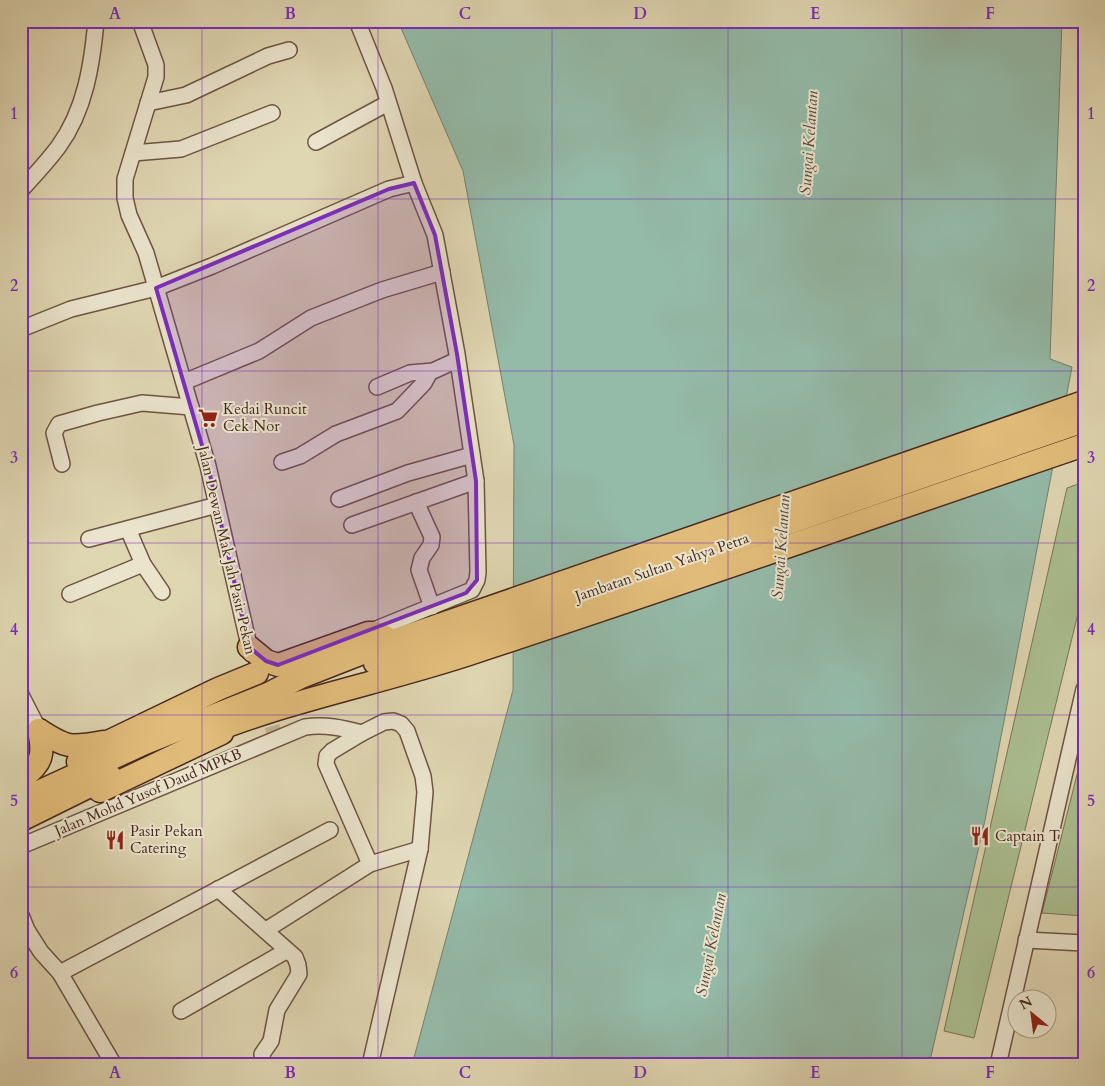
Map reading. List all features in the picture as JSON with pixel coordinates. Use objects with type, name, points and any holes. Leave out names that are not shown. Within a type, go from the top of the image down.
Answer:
[{"type":"highway","name":"Jambatan Sultan Yahya Petra","points":[[467,635],[1084,402]]},
{"type":"highway","name":"Jambatan Sultan Yahya Petra","points":[[467,635],[1084,446]]},
{"type":"highway","points":[[249,647],[266,661],[278,665],[368,633],[377,633],[393,641]]},
{"type":"highway","points":[[23,792],[145,743],[264,689],[301,677],[393,641],[467,635]]},
{"type":"highway","points":[[264,689],[327,696],[467,635]]},
{"type":"highway","points":[[23,792],[110,740],[218,689],[264,689],[304,685],[399,655],[439,645]]},
{"type":"highway","points":[[21,832],[65,808],[252,717],[264,689]]},
{"type":"highway","points":[[21,820],[134,764],[210,732],[252,717]]},
{"type":"highway","points":[[39,730],[62,744],[73,746],[110,740]]},
{"type":"highway","points":[[23,792],[41,759],[42,745],[39,730]]},
{"type":"main road","name":"Jambatan Sultan Yahya Petra","points":[[439,645],[1084,422]]},
{"type":"street","points":[[21,190],[59,146],[77,115],[88,81],[96,21]]},
{"type":"street","name":"Jalan Dewan Mak Jah Pasir Pekan","points":[[140,21],[156,65],[156,77],[125,180],[125,198],[129,215],[146,253],[208,466],[249,647],[264,689]]},
{"type":"street","points":[[357,21],[384,88],[414,183],[435,235],[458,360],[476,481],[478,528],[477,580],[472,590],[368,633]]},
{"type":"street","points":[[148,103],[184,96],[268,56],[289,50]]},
{"type":"street","points":[[316,142],[388,103]]},
{"type":"street","points":[[133,153],[181,149],[272,113]]},
{"type":"street","points":[[21,328],[72,309],[156,288],[212,266],[389,189],[414,183]]},
{"type":"street","points":[[184,382],[259,351],[311,318],[382,290],[442,272]]},
{"type":"street","points":[[377,387],[412,373],[430,372],[458,360]]},
{"type":"street","points":[[282,462],[300,456],[336,434],[397,411],[424,383],[430,372]]},
{"type":"street","points":[[62,464],[54,433],[59,424],[142,403],[191,408]]},
{"type":"street","points":[[339,499],[408,473],[472,455]]},
{"type":"street","points":[[352,525],[476,481]]},
{"type":"street","points":[[416,502],[432,537],[431,545],[422,558],[418,570],[432,607]]},
{"type":"street","points":[[89,539],[217,505]]},
{"type":"street","points":[[128,529],[143,564],[162,592]]},
{"type":"street","points":[[70,594],[143,564]]},
{"type":"street","points":[[998,1065],[1084,688]]},
{"type":"street","points":[[21,695],[39,730]]},
{"type":"street","points":[[370,864],[326,764],[327,756],[362,733],[384,722],[393,721],[401,724],[407,731],[423,776],[425,792],[420,849],[370,1065]]},
{"type":"street","name":"Jalan Mohd Yusof Daud MPKB","points":[[21,846],[275,735],[305,726],[320,725],[334,726],[362,733]]},
{"type":"street","points":[[60,973],[330,830]]},
{"type":"street","points":[[266,930],[370,864],[420,849]]},
{"type":"street","points":[[218,889],[266,930],[295,958],[298,965],[299,974],[277,1010],[271,1041],[262,1054],[263,1065]]},
{"type":"street","points":[[21,915],[27,930],[41,952],[60,973],[114,1065]]},
{"type":"street","points":[[1027,935],[1084,933]]},
{"type":"street","points":[[1027,935],[1084,943]]},
{"type":"street","points":[[181,1011],[286,951]]},
{"type":"highlighted area","points":[[414,183],[435,235],[457,354],[476,481],[477,580],[466,593],[278,665],[266,661],[249,647],[208,466],[156,288],[389,189]]},
{"type":"shaded area","points":[[1084,482],[1084,589],[974,1038],[944,1031],[1067,488]]},
{"type":"shaded area","points":[[1084,747],[1084,916],[1042,913]]},
{"type":"water","name":"Sungai Kelantan","points":[[398,21],[1062,21],[1050,359],[1072,367],[985,820],[929,1065],[412,1065],[513,690],[514,445],[463,171]]},
{"type":"tunnel","points":[[266,704],[274,733]]},
{"type":"place","name":"Kedai Runcit Cek Nor","points":[[208,418]]},
{"type":"place","name":"Captain T","points":[[980,836]]},
{"type":"place","name":"Pasir Pekan Catering","points":[[115,840]]}]
